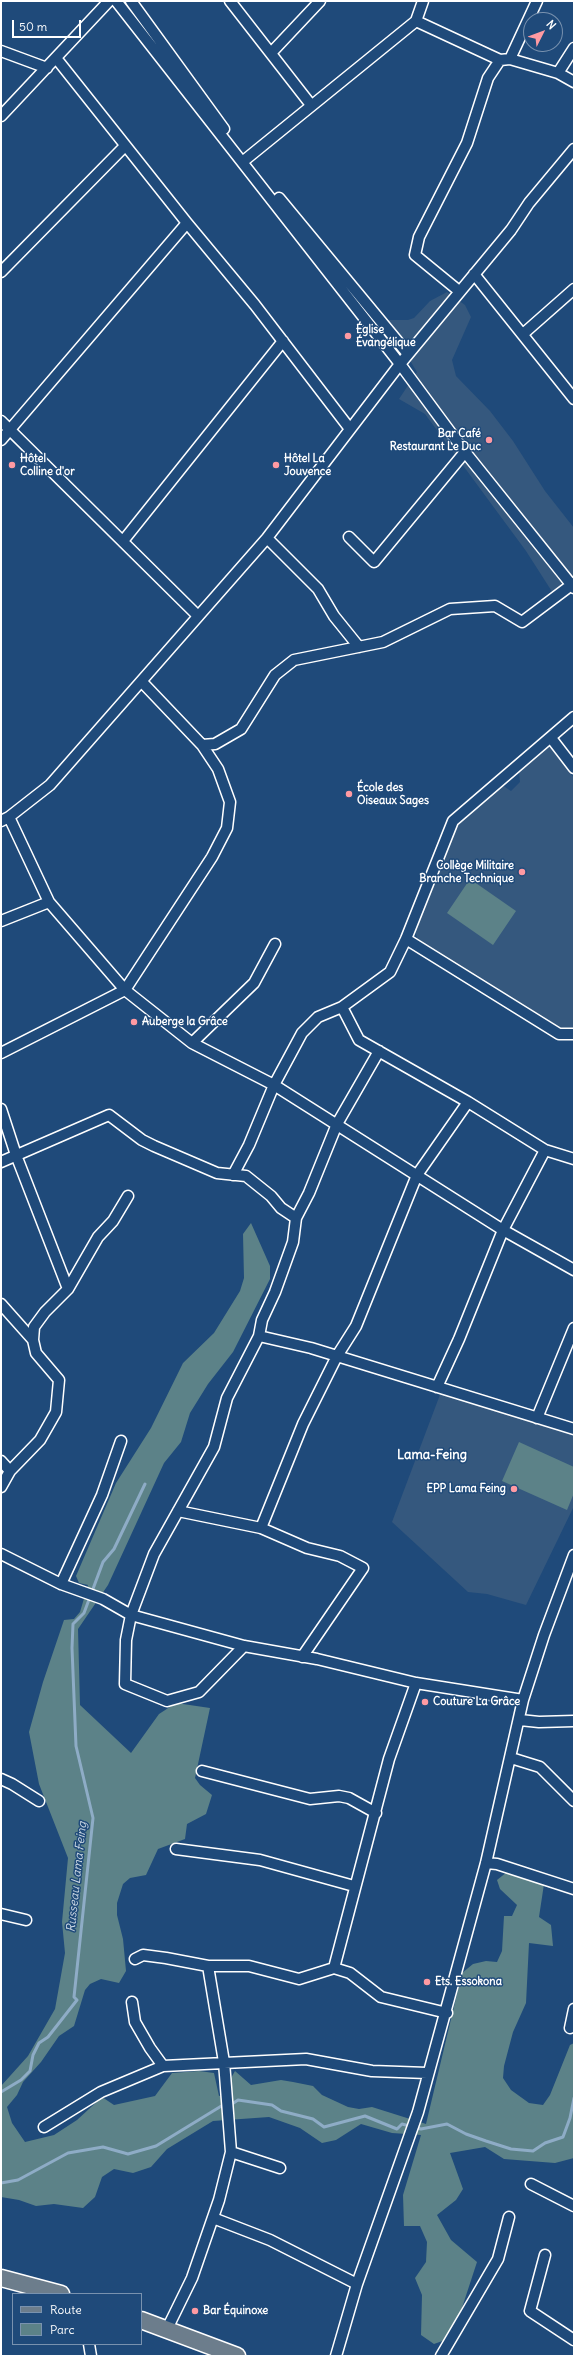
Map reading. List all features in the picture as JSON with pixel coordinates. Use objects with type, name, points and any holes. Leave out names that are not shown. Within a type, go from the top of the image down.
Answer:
[{"type":"main road","points":[[1,2278],[57,2293]]},
{"type":"main road","points":[[142,2320],[237,2356]]},
{"type":"street","points":[[1,116],[109,1]]},
{"type":"street","points":[[116,1],[400,364],[465,452],[573,586],[522,622],[495,606],[450,610],[383,642],[294,660],[275,675],[241,729],[215,744],[202,745]]},
{"type":"street","points":[[132,1],[246,158],[408,354]]},
{"type":"street","points":[[230,1],[311,105]]},
{"type":"street","points":[[271,53],[320,1]]},
{"type":"street","points":[[246,158],[416,21],[423,1]]},
{"type":"street","points":[[459,291],[415,255],[419,237],[467,143],[488,78],[505,60],[537,1]]},
{"type":"street","points":[[416,21],[505,60],[558,73],[574,82]]},
{"type":"street","points":[[558,73],[574,48]]},
{"type":"street","points":[[1,51],[47,68]]},
{"type":"street","points":[[56,58],[125,146],[283,341],[350,429]]},
{"type":"street","points":[[1,272],[125,146]]},
{"type":"street","points":[[574,149],[529,203],[511,230],[400,364],[267,538],[50,785],[5,819],[48,902],[125,990],[192,1043],[274,1085],[338,1124],[503,1230],[574,1270]]},
{"type":"street","points":[[1,440],[187,223]]},
{"type":"street","points":[[474,274],[574,398]]},
{"type":"street","points":[[523,334],[574,290]]},
{"type":"street","points":[[123,541],[283,341]]},
{"type":"street","points":[[1,421],[198,616]]},
{"type":"street","points":[[349,537],[374,562],[465,452]]},
{"type":"street","points":[[267,538],[318,588],[334,616],[359,647]]},
{"type":"street","points":[[1,1053],[125,990],[212,857],[227,828],[230,802],[218,769],[202,745],[142,682]]},
{"type":"street","points":[[233,1175],[249,1145],[274,1085],[302,1033],[318,1016],[342,1007],[390,972],[406,939],[453,821],[574,717]]},
{"type":"street","points":[[551,738],[574,768]]},
{"type":"street","points":[[1,921],[48,902]]},
{"type":"street","points":[[406,939],[558,1034],[574,1034]]},
{"type":"street","points":[[192,1043],[254,983],[275,944]]},
{"type":"street","points":[[342,1007],[359,1040],[468,1102],[545,1150],[574,1159]]},
{"type":"street","points":[[244,1646],[198,1692],[167,1701],[125,1684],[126,1640],[131,1615],[154,1554],[214,1447],[227,1398],[259,1336],[262,1320],[275,1292],[293,1242],[296,1218],[309,1193],[338,1124],[379,1052]]},
{"type":"street","points":[[261,1528],[303,1424],[337,1356],[356,1326],[417,1175],[468,1102]]},
{"type":"street","points":[[1,1109],[16,1155],[68,1289]]},
{"type":"street","points":[[1,1162],[109,1115],[142,1140],[154,1146],[217,1173],[246,1176],[271,1196],[281,1208],[296,1218]]},
{"type":"street","points":[[436,1387],[459,1339],[503,1230],[545,1150]]},
{"type":"street","points":[[32,1340],[34,1327],[45,1312],[68,1289],[98,1238],[113,1221],[128,1196]]},
{"type":"street","points":[[1,1304],[32,1340],[36,1353],[59,1380],[56,1412],[40,1440],[10,1471],[1,1487]]},
{"type":"street","points":[[537,1418],[574,1328]]},
{"type":"street","points":[[259,1336],[337,1356],[574,1429]]},
{"type":"street","points":[[61,1584],[102,1495],[121,1441]]},
{"type":"street","points":[[1,1461],[10,1471]]},
{"type":"street","points":[[178,1510],[261,1528],[307,1548],[340,1556],[363,1568],[302,1657]]},
{"type":"street","points":[[1,1554],[61,1584],[103,1599],[131,1615],[244,1646],[302,1657],[416,1683],[523,1700]]},
{"type":"street","points":[[336,2356],[357,2284],[418,2112],[427,2073],[446,2013],[486,1863],[520,1720],[523,1700],[544,1635],[574,1555]]},
{"type":"street","points":[[334,1968],[354,1886],[376,1813],[389,1759],[416,1683]]},
{"type":"street","points":[[520,1720],[539,1722],[574,1720]]},
{"type":"street","points":[[511,1758],[540,1767],[574,1801]]},
{"type":"street","points":[[202,1771],[310,1799],[340,1796],[349,1798],[376,1813]]},
{"type":"street","points":[[1,1780],[12,1784],[39,1801]]},
{"type":"street","points":[[176,1849],[260,1860],[354,1886]]},
{"type":"street","points":[[486,1863],[497,1864],[574,1888]]},
{"type":"street","points":[[1,1914],[26,1920]]},
{"type":"street","points":[[135,1959],[143,1955],[208,1966],[248,1966],[299,1979],[334,1968],[350,1973],[381,1997],[446,2013]]},
{"type":"street","points":[[167,2329],[192,2278],[213,2218],[231,2152],[224,2062],[208,1966]]},
{"type":"street","points":[[132,2002],[135,2022],[150,2048],[164,2066]]},
{"type":"street","points":[[570,2028],[574,2008]]},
{"type":"street","points":[[44,2127],[101,2092],[164,2066],[306,2059],[372,2071],[427,2073]]},
{"type":"street","points":[[231,2152],[280,2168]]},
{"type":"street","points":[[531,2184],[574,2206]]},
{"type":"street","points":[[441,2356],[498,2259],[509,2216]]},
{"type":"street","points":[[213,2218],[270,2240],[357,2284]]},
{"type":"street","points":[[545,2255],[530,2311],[574,2340]]},
{"type":"street","points":[[89,2345],[91,2356]]},
{"type":"shaded area","points":[[447,292],[465,305],[471,317],[452,360],[456,376],[490,411],[513,441],[545,491],[574,528],[574,590],[558,601],[526,551],[425,414],[399,399],[417,372],[385,320],[408,320],[414,318],[430,301]]},
{"type":"shaded area","name":"Collège Militaire Branche Technique","points":[[550,746],[574,778],[574,1028],[563,1029],[418,941],[415,931],[456,823],[502,785],[511,791],[520,782],[519,772]]},
{"type":"shaded area","name":"EPP Lama Feing","points":[[441,1392],[574,1436],[574,1506],[526,1605],[487,1594],[468,1592],[392,1522]]},
{"type":"green space","points":[[470,879],[516,911],[493,945],[447,913]]},
{"type":"green space","points":[[251,1223],[270,1266],[270,1279],[233,1352],[208,1384],[190,1413],[181,1442],[164,1463],[108,1585],[78,1629],[80,1705],[131,1753],[159,1714],[176,1703],[210,1708],[195,1778],[200,1785],[212,1795],[206,1814],[187,1824],[185,1839],[158,1849],[146,1875],[130,1878],[123,1884],[117,1903],[117,1915],[123,1939],[126,1971],[119,1983],[101,1979],[90,1984],[85,1990],[74,2026],[59,2036],[41,2062],[23,2082],[17,2095],[7,2107],[12,2123],[25,2142],[54,2135],[77,2120],[102,2097],[114,2105],[155,2096],[172,2073],[199,2071],[214,2073],[219,2096],[230,2093],[231,2078],[235,2071],[251,2085],[281,2080],[313,2086],[322,2095],[348,2107],[359,2109],[372,2107],[426,2124],[462,1973],[473,1964],[486,1961],[497,1962],[502,1951],[504,1916],[512,1916],[517,1905],[500,1889],[497,1880],[507,1872],[544,1884],[539,1917],[551,1925],[553,1946],[529,1943],[526,2003],[513,2032],[504,2066],[503,2078],[511,2090],[529,2103],[543,2105],[550,2095],[570,2045],[574,2043],[574,2158],[555,2163],[504,2159],[485,2147],[450,2153],[463,2189],[456,2200],[437,2215],[451,2240],[477,2262],[457,2323],[448,2339],[434,2344],[421,2335],[422,2295],[415,2278],[426,2262],[427,2242],[420,2226],[404,2226],[403,2195],[421,2135],[392,2133],[361,2124],[336,2140],[322,2143],[300,2128],[269,2117],[213,2121],[167,2149],[151,2167],[133,2173],[114,2169],[102,2177],[95,2197],[83,2208],[54,2204],[36,2206],[19,2200],[1,2197],[1,2086],[28,2056],[55,2009],[65,1953],[62,1922],[68,1858],[39,1784],[29,1732],[43,1682],[64,1620],[74,1619],[80,1612],[88,1585],[79,1583],[76,1576],[116,1483],[151,1428],[183,1363],[214,1333],[240,1291],[244,1278],[243,1234]]},
{"type":"green space","points":[[519,1442],[574,1467],[574,1493],[567,1510],[502,1481]]},
{"type":"waterway","name":"Russeau Lama Feing","points":[[1,2092],[21,2080],[30,2071],[33,2055],[39,2043],[48,2037],[77,2000],[74,1997],[93,1818],[76,1746],[72,1648],[73,1624],[84,1613],[103,1562],[114,1549],[145,1484]]},
{"type":"waterway","name":"Russeau Lama Feing","points":[[1,2183],[18,2180],[68,2153],[103,2147],[128,2154],[156,2146],[223,2105],[232,2104],[238,2100],[272,2105],[281,2111],[313,2119],[324,2127],[365,2116],[397,2129],[402,2124],[421,2129],[447,2124],[466,2134],[511,2149],[533,2151],[545,2143],[563,2137],[570,2118],[574,2098]]},
{"type":"place","name":"Église Évangélique","points":[[348,336]]},
{"type":"place","name":"Bar Café Restaurant Le Duc","points":[[489,440]]},
{"type":"place","name":"Hôtel Colline d'or","points":[[12,465]]},
{"type":"place","name":"Hôtel La Jouvence","points":[[276,465]]},
{"type":"place","name":"École des Oiseaux Sages","points":[[349,794]]},
{"type":"place","name":"Collège Militaire Branche Technique","points":[[522,872]]},
{"type":"place","name":"Auberge la Grâce","points":[[134,1022]]},
{"type":"place","name":"EPP Lama Feing","points":[[514,1489]]},
{"type":"place","name":"Couture La Grâce","points":[[425,1702]]},
{"type":"place","name":"Ets. Essokona","points":[[427,1982]]},
{"type":"place","name":"Bar Équinoxe","points":[[195,2311]]},
{"type":"district","name":"Lama-Feing","points":[[432,1455]]}]
